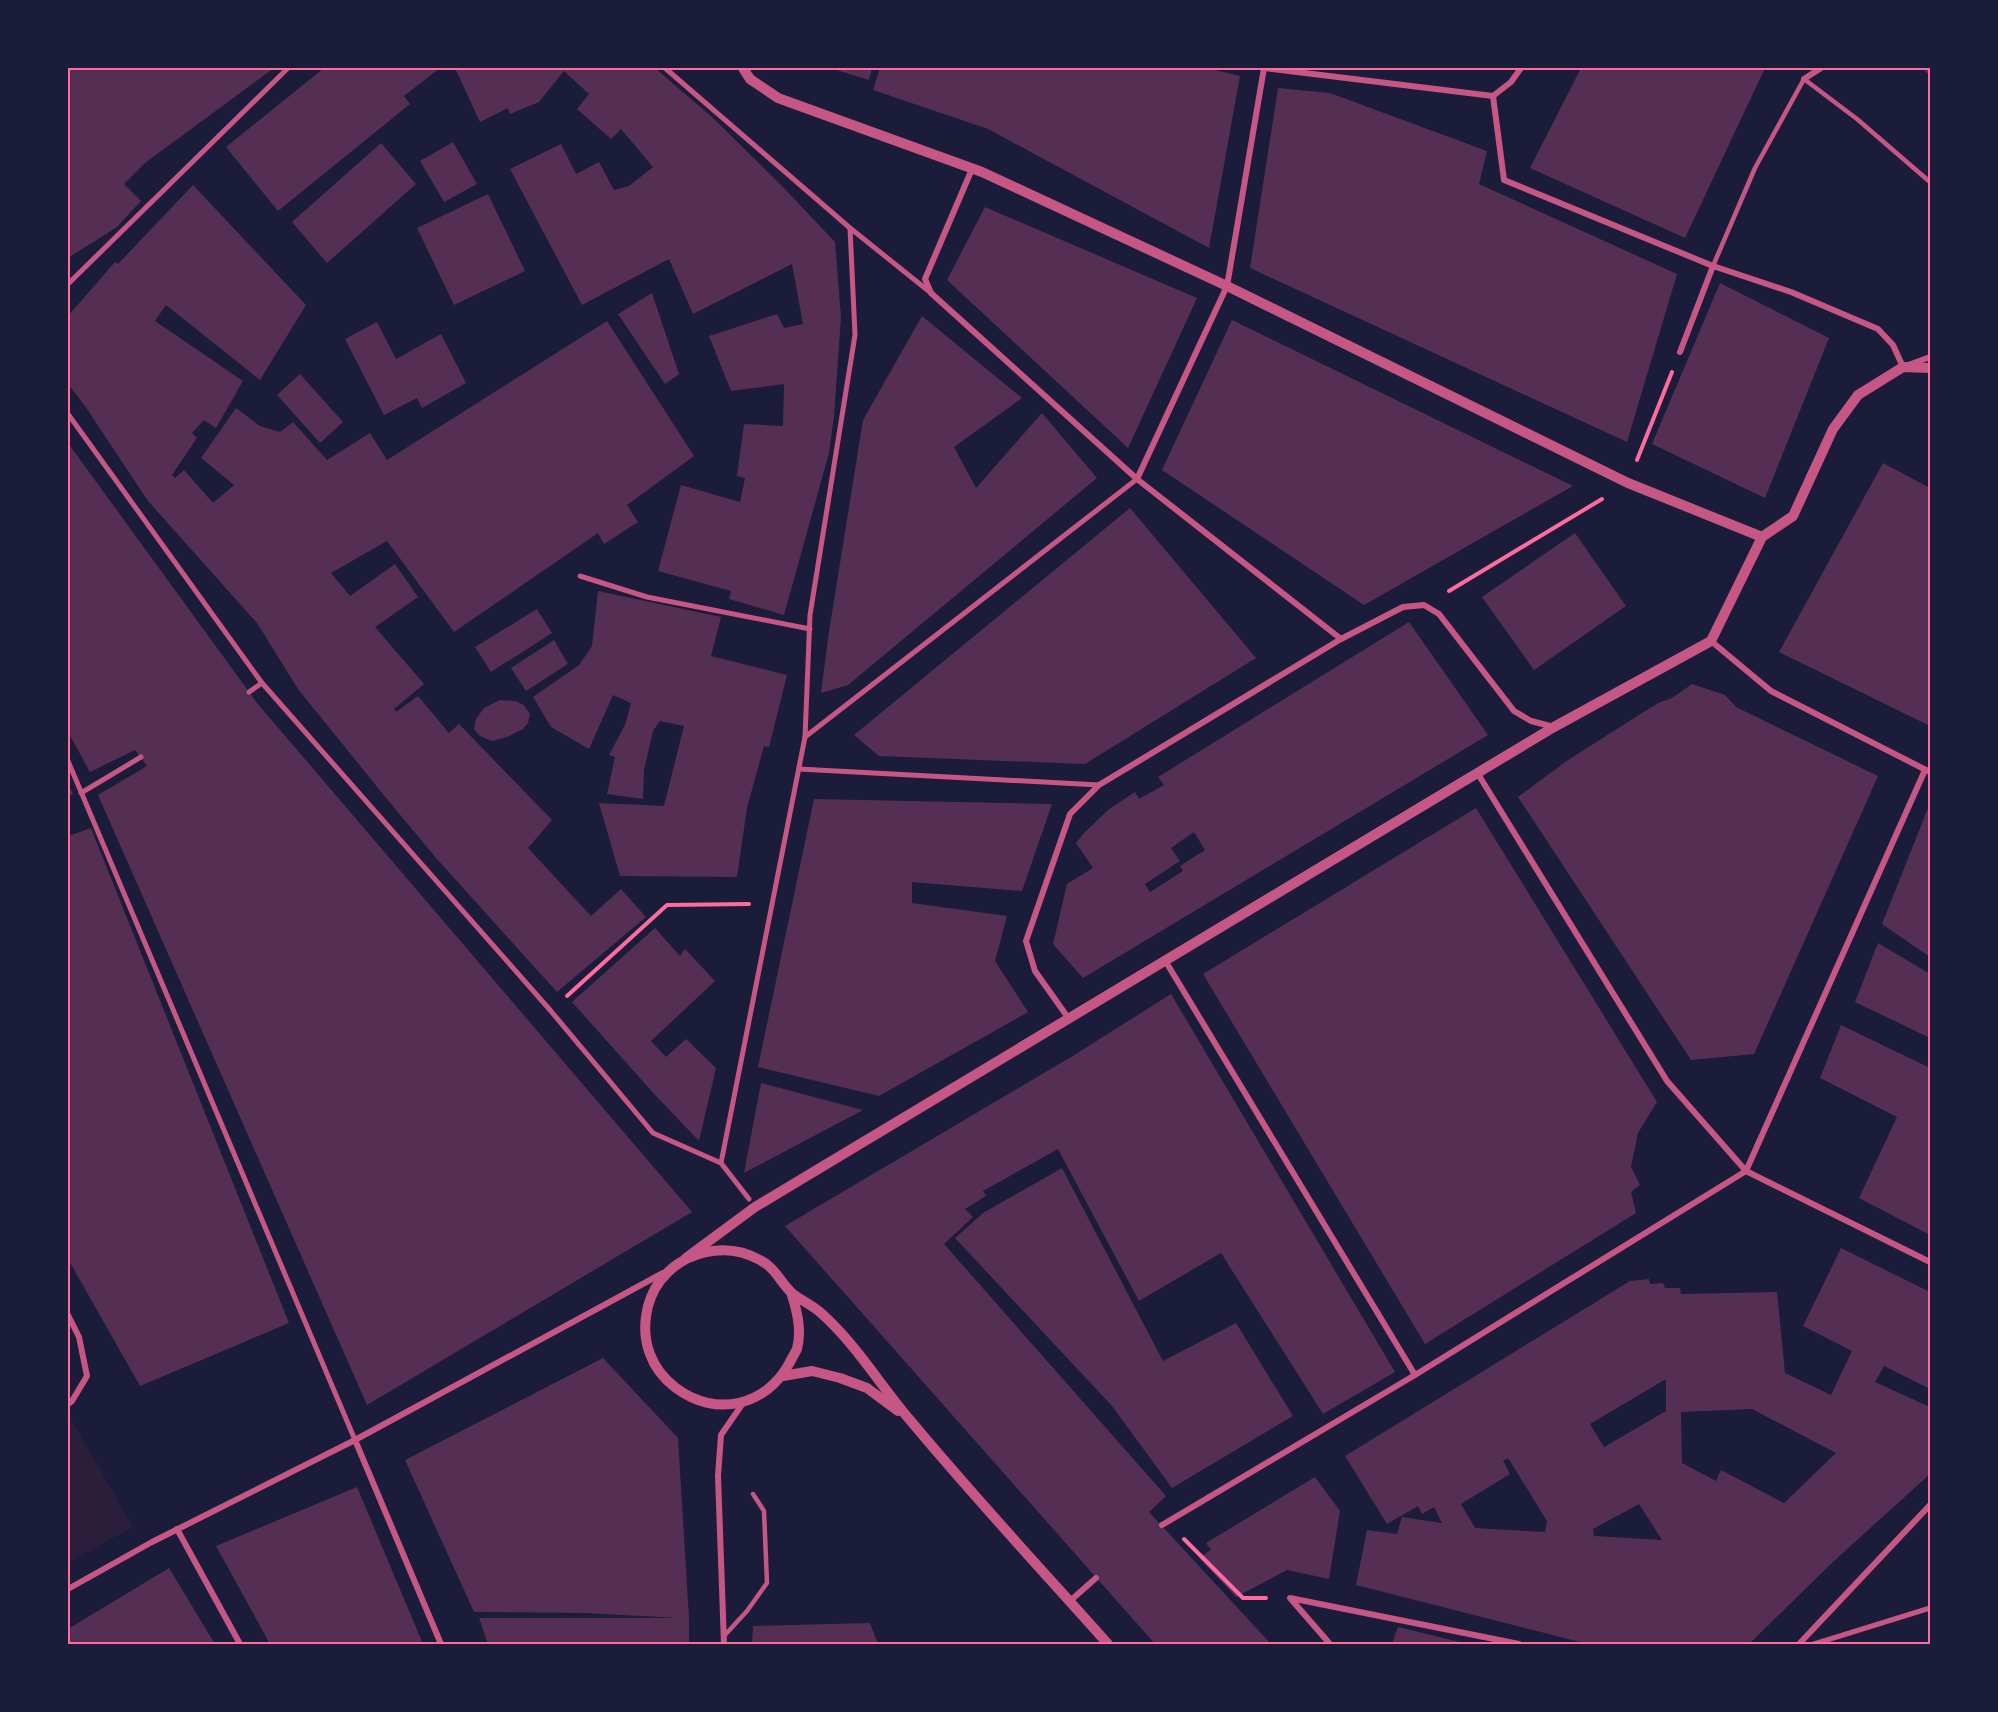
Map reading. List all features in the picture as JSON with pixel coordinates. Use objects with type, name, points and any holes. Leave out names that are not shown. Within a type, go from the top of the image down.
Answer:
[{"type":"street","points":[[68,284],[288,68]]},
{"type":"street","points":[[665,68],[850,228],[932,293],[1137,479],[1341,639]]},
{"type":"street","points":[[743,68],[750,79],[778,98],[972,169],[1227,286],[1628,483],[1762,537]]},
{"type":"street","points":[[806,737],[1137,479],[1227,286],[1264,68],[1493,96],[1511,82],[1521,68]]},
{"type":"street","points":[[1804,79],[1821,68]]},
{"type":"street","points":[[1493,96],[1504,180],[1713,266],[1791,292],[1878,329],[1893,345],[1902,367]]},
{"type":"street","points":[[932,293],[925,279],[972,169]]},
{"type":"street","points":[[721,1163],[806,737],[810,615],[855,335],[850,228]]},
{"type":"street","points":[[1680,352],[1713,266]]},
{"type":"street","points":[[68,1589],[177,1529],[355,1440],[668,1271],[746,1213],[1554,727],[1711,641],[1762,537],[1792,516],[1833,429],[1858,394],[1902,367],[1930,357]]},
{"type":"street","points":[[1902,367],[1930,368]]},
{"type":"street","points":[[68,414],[262,683],[550,1011],[653,1133],[721,1163],[749,1199]]},
{"type":"street","points":[[580,576],[647,597],[810,629]]},
{"type":"street","points":[[1069,1020],[1035,971],[1026,941],[1070,814],[1099,785],[1341,639],[1404,607],[1424,605],[1439,614],[1514,711],[1532,721],[1554,727]]},
{"type":"street","points":[[1164,1523],[1415,1375],[1746,1171],[1928,771],[1771,691],[1711,641]]},
{"type":"street","points":[[249,692],[262,683]]},
{"type":"street","points":[[81,793],[141,758]]},
{"type":"street","points":[[68,761],[441,1644]]},
{"type":"street","points":[[799,769],[1099,785]]},
{"type":"street","points":[[1478,774],[1667,1081],[1746,1171],[1930,1262]]},
{"type":"street","points":[[1166,962],[1415,1375]]},
{"type":"street","points":[[668,1271],[656,1286],[646,1310],[645,1335],[650,1355],[663,1378],[688,1397],[716,1405],[743,1402],[764,1392],[783,1376],[796,1349],[799,1319],[791,1292],[776,1271],[759,1259],[733,1250],[707,1251],[686,1258]]},
{"type":"street","points":[[791,1292],[820,1312],[859,1353],[908,1418],[1108,1644]]},
{"type":"street","points":[[68,1315],[79,1336],[87,1376],[68,1404]]},
{"type":"street","points":[[783,1376],[812,1371],[858,1384],[908,1418]]},
{"type":"street","points":[[724,1644],[718,1476],[721,1435],[743,1402]]},
{"type":"street","points":[[1799,1644],[1930,1505]]},
{"type":"street","points":[[177,1529],[240,1644]]},
{"type":"street","points":[[1070,1601],[1096,1578]]},
{"type":"street","points":[[1290,1598],[1517,1644]]},
{"type":"street","points":[[1290,1598],[1330,1644]]},
{"type":"street","points":[[1814,1644],[1930,1608]]},
{"type":"lane","points":[[1713,266],[1755,168],[1804,79],[1857,119],[1930,182]]},
{"type":"lane","points":[[724,1636],[747,1611],[767,1583],[764,1511],[753,1494]]},
{"type":"path","points":[[1424,605],[1628,483],[1680,352]]},
{"type":"path","points":[[550,1011],[667,905],[773,903]]},
{"type":"path","points":[[1164,1523],[1243,1598],[1290,1598]]},
{"type":"shaded area","points":[[72,1421],[133,1527],[68,1563],[68,1424]]},
{"type":"building","points":[[68,68],[274,68],[145,163],[124,184],[141,201],[117,227],[68,258]]},
{"type":"building","points":[[324,68],[440,68],[404,96],[410,104],[278,211],[226,147]]},
{"type":"building","points":[[455,68],[655,68],[712,117],[835,242],[841,317],[829,453],[784,615],[729,599],[731,591],[658,571],[681,485],[740,502],[745,478],[737,476],[744,424],[783,426],[784,384],[731,391],[709,336],[777,314],[784,328],[803,324],[792,264],[693,314],[669,259],[582,305],[510,169],[561,144],[576,174],[599,162],[614,190],[629,186],[653,167],[621,129],[611,139],[577,109],[589,94],[564,71],[539,102],[510,114],[508,108],[480,122]]},
{"type":"building","points":[[830,68],[872,68],[869,80]]},
{"type":"building","points":[[880,68],[1207,68],[1240,76],[1209,248],[988,129],[873,90]]},
{"type":"building","points":[[1581,68],[1765,68],[1685,238],[1530,168]]},
{"type":"building","points":[[1922,68],[1930,68],[1930,76]]},
{"type":"building","points":[[1278,88],[1330,93],[1487,151],[1479,184],[1677,274],[1627,442],[1250,268]]},
{"type":"building","points":[[453,142],[477,184],[444,202],[420,161]]},
{"type":"building","points":[[381,143],[416,184],[327,263],[292,222]]},
{"type":"building","points":[[193,185],[306,305],[260,380],[166,305],[155,321],[243,381],[216,428],[204,420],[192,433],[197,438],[172,475],[175,478],[184,470],[213,503],[234,485],[201,458],[236,408],[260,426],[280,432],[293,422],[327,460],[370,433],[387,460],[607,321],[694,456],[627,505],[638,522],[604,544],[598,533],[454,632],[387,541],[331,573],[350,596],[395,564],[418,597],[375,627],[424,684],[394,709],[396,712],[418,696],[449,733],[459,724],[552,820],[528,848],[591,916],[621,889],[646,917],[557,992],[436,858],[298,689],[257,623],[148,501],[68,384],[68,316],[115,262],[118,264]]},
{"type":"building","points":[[488,194],[525,271],[454,305],[417,228]]},
{"type":"building","points":[[985,207],[1197,298],[1128,448],[947,280]]},
{"type":"building","points":[[1720,283],[1829,338],[1765,498],[1652,444]]},
{"type":"building","points":[[652,293],[679,374],[665,384],[618,314]]},
{"type":"building","points":[[922,316],[1022,398],[954,447],[976,488],[1042,413],[1097,478],[848,685],[821,693],[863,420]]},
{"type":"building","points":[[1232,320],[1573,486],[1364,605],[1162,470]]},
{"type":"building","points":[[377,322],[396,359],[441,334],[466,383],[422,408],[417,398],[384,415],[345,339]]},
{"type":"building","points":[[300,374],[343,422],[320,443],[277,395]]},
{"type":"building","points":[[68,443],[257,703],[692,1212],[367,1405],[98,795],[147,766],[135,750],[90,772],[68,732]]},
{"type":"building","points":[[1883,463],[1930,488],[1930,726],[1779,652]]},
{"type":"building","points":[[1130,508],[1256,658],[1085,764],[879,756],[854,735]]},
{"type":"building","points":[[1575,533],[1626,606],[1534,670],[1482,597]]},
{"type":"building","points":[[598,591],[721,617],[711,656],[787,675],[769,747],[764,746],[747,808],[737,877],[620,876],[599,803],[664,806],[684,726],[660,721],[653,731],[644,770],[643,799],[607,794],[615,757],[609,755],[625,725],[631,703],[613,695],[589,749],[551,727],[533,697],[579,665],[592,646]]},
{"type":"building","points":[[537,609],[552,633],[491,672],[475,647]]},
{"type":"building","points":[[1409,622],[1488,735],[1083,978],[1053,944],[1067,884],[1093,868],[1076,843],[1108,810],[1135,792],[1139,799],[1164,785],[1158,777]],"holes":[[[1194,832],[1205,850],[1180,866],[1183,871],[1150,892],[1145,884],[1180,861],[1171,848]]]},
{"type":"building","points":[[554,640],[568,664],[526,691],[511,668]]},
{"type":"building","points":[[1692,684],[1725,695],[1736,707],[1878,776],[1754,1054],[1691,1060],[1518,797],[1568,760]]},
{"type":"building","points":[[500,700],[515,701],[524,705],[530,714],[528,723],[523,729],[492,741],[480,736],[474,729],[476,719],[484,708]]},
{"type":"building","points":[[68,784],[73,794],[68,796]]},
{"type":"building","points":[[814,799],[1052,804],[1022,891],[912,882],[912,903],[1007,916],[995,961],[1028,1012],[879,1096],[758,1067]]},
{"type":"building","points":[[1930,803],[1930,957],[1882,924]]},
{"type":"building","points":[[1476,808],[1657,1102],[1638,1133],[1631,1167],[1640,1185],[1631,1192],[1636,1213],[1425,1344],[1203,974]]},
{"type":"building","points":[[91,828],[289,1323],[140,1386],[68,1259],[68,836]]},
{"type":"building","points":[[655,928],[680,956],[685,949],[715,981],[651,1041],[666,1057],[686,1039],[716,1068],[699,1141],[572,1002]]},
{"type":"building","points":[[1878,943],[1930,974],[1930,1038],[1855,1002]]},
{"type":"building","points":[[1171,994],[1395,1372],[1323,1414],[1221,1253],[1139,1301],[1058,1149],[983,1191],[986,1196],[965,1209],[973,1217],[944,1244],[1166,1496],[1149,1512],[1271,1644],[1155,1644],[785,1226],[1071,1057]]},
{"type":"building","points":[[1841,1025],[1930,1068],[1930,1235],[1859,1198],[1897,1117],[1820,1078]]},
{"type":"building","points":[[761,1083],[863,1110],[744,1173]]},
{"type":"building","points":[[1062,1168],[1163,1361],[1236,1323],[1293,1416],[1172,1488],[1112,1406],[955,1238],[983,1213]]},
{"type":"building","points":[[1841,1248],[1930,1292],[1930,1389],[1884,1366],[1875,1382],[1930,1407],[1930,1474],[1835,1560],[1749,1644],[1588,1644],[1356,1585],[1367,1530],[1397,1534],[1402,1517],[1442,1523],[1434,1507],[1422,1514],[1418,1506],[1387,1524],[1345,1456],[1630,1281],[1649,1279],[1650,1284],[1663,1283],[1665,1288],[1680,1288],[1681,1294],[1777,1292],[1785,1373],[1831,1395],[1852,1351],[1803,1326]],"holes":[[[1666,1379],[1666,1411],[1604,1447],[1590,1424]],[[1752,1409],[1836,1453],[1784,1503],[1721,1470],[1716,1481],[1682,1463],[1681,1412]],[[1508,1458],[1547,1521],[1545,1532],[1475,1528],[1461,1504],[1510,1474],[1503,1461]],[[1639,1504],[1662,1540],[1594,1536],[1593,1529]]]},
{"type":"building","points":[[603,1358],[678,1438],[689,1644],[488,1644],[479,1618],[678,1618],[585,1613],[474,1612],[405,1460]]},
{"type":"building","points":[[1315,1477],[1340,1511],[1329,1579],[1287,1570],[1236,1597],[1199,1558],[1211,1550],[1206,1543]]},
{"type":"building","points":[[357,1487],[423,1644],[270,1644],[216,1546]]},
{"type":"building","points":[[169,1568],[215,1644],[68,1644],[68,1629]]},
{"type":"building","points":[[870,1623],[878,1644],[752,1644],[753,1626]]},
{"type":"building","points":[[1398,1627],[1468,1644],[1392,1644]]}]
